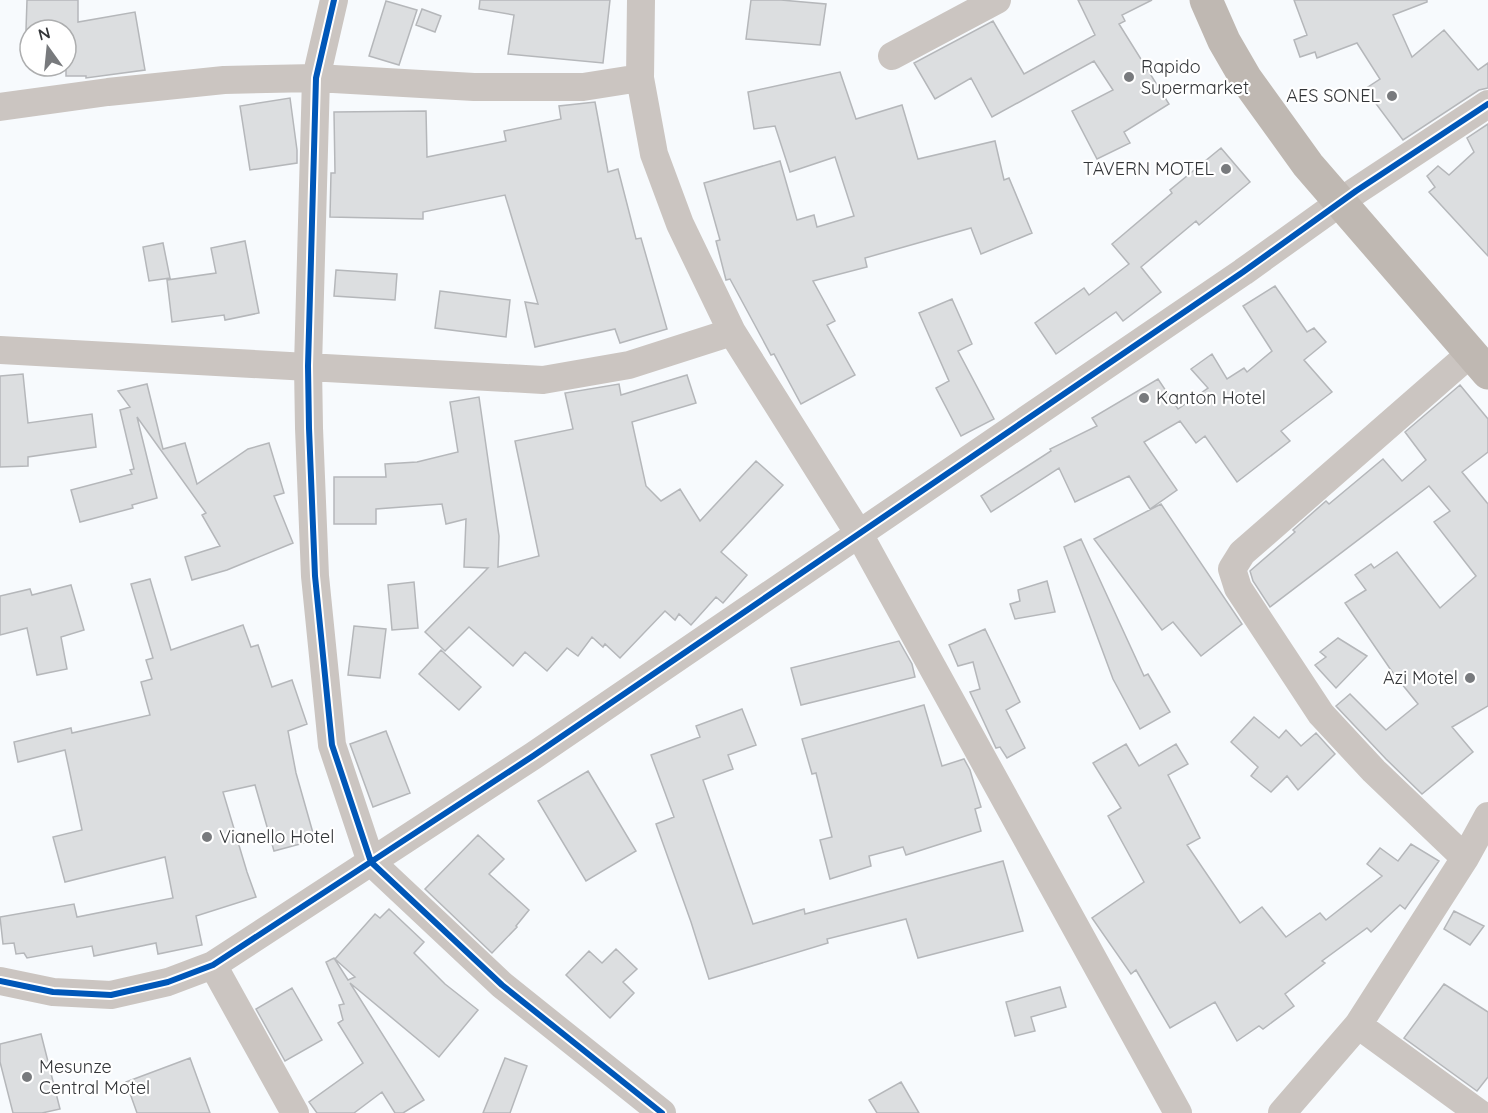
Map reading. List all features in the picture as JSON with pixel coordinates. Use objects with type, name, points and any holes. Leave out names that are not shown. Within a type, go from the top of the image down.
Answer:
[{"type":"highway","points":[[1206,0],[1224,41],[1246,80],[1308,165],[1348,196]]},
{"type":"highway","points":[[1225,0],[1259,69],[1348,196],[1482,357]]},
{"type":"street","points":[[334,0],[316,78],[308,366],[315,576],[332,745],[371,862],[502,985],[662,1113]]},
{"type":"street","points":[[641,0],[640,78],[654,154],[680,224],[732,332],[859,534],[1178,1113]]},
{"type":"street","points":[[892,56],[997,0]]},
{"type":"street","points":[[0,106],[224,80],[316,78],[496,87],[583,87],[640,78]]},
{"type":"street","points":[[0,981],[53,992],[111,995],[168,982],[213,964],[533,756],[1233,279],[1348,196],[1488,104]]},
{"type":"street","points":[[0,350],[543,380],[629,365],[732,332]]},
{"type":"street","points":[[1465,858],[1374,771],[1321,714],[1238,588],[1232,569],[1242,553],[1482,357]]},
{"type":"street","points":[[1282,1113],[1358,1025],[1465,858],[1488,816]]},
{"type":"street","points":[[213,964],[295,1113]]},
{"type":"street","points":[[1358,1025],[1479,1113]]},
{"type":"building","points":[[27,0],[78,0],[78,18],[26,18]]},
{"type":"building","points":[[480,0],[610,0],[603,63],[508,54],[514,15],[479,9]]},
{"type":"building","points":[[751,0],[826,4],[820,45],[746,39]]},
{"type":"building","points":[[1078,0],[1152,0],[1122,15],[1125,21],[1119,24],[1169,104],[1124,132],[1130,143],[1097,159],[1072,111],[1113,90],[1094,61],[992,117],[971,78],[935,99],[914,63],[993,21],[1024,74],[1095,35]]},
{"type":"building","points":[[1294,0],[1427,0],[1427,2],[1393,15],[1412,57],[1444,30],[1478,70],[1488,63],[1488,88],[1479,90],[1403,140],[1365,89],[1380,79],[1357,43],[1317,58],[1315,52],[1300,57],[1294,40],[1307,35]]},
{"type":"building","points":[[386,1],[417,10],[399,65],[369,56]]},
{"type":"building","points":[[422,9],[441,16],[435,32],[416,25]]},
{"type":"building","points":[[135,12],[145,70],[86,78],[86,76],[78,76],[78,22]]},
{"type":"building","points":[[840,72],[856,119],[902,105],[918,159],[995,141],[1004,180],[1009,178],[1032,233],[981,254],[971,228],[865,258],[867,267],[813,281],[835,321],[827,325],[855,375],[801,404],[774,354],[771,355],[730,279],[726,280],[716,241],[720,240],[704,183],[780,161],[797,220],[814,215],[817,227],[854,216],[835,157],[790,172],[775,126],[754,129],[748,92]]},
{"type":"building","points":[[290,98],[297,163],[250,170],[240,106]]},
{"type":"building","points":[[595,102],[608,172],[618,169],[636,239],[641,238],[667,329],[620,343],[615,329],[535,347],[525,302],[538,304],[505,195],[423,212],[423,219],[330,217],[331,173],[335,173],[334,112],[426,111],[427,157],[506,141],[504,131],[561,119],[559,106]]},
{"type":"building","points":[[1488,124],[1488,256],[1429,192],[1435,187],[1427,176],[1438,166],[1449,175],[1474,152],[1467,138]]},
{"type":"building","points":[[1221,148],[1250,182],[1199,225],[1196,221],[1141,267],[1161,292],[1123,321],[1116,312],[1056,354],[1035,323],[1084,288],[1089,295],[1129,264],[1112,244],[1172,193],[1170,190]]},
{"type":"building","points":[[245,241],[259,313],[225,320],[224,315],[172,322],[167,280],[216,273],[211,248]]},
{"type":"building","points":[[163,243],[170,278],[149,281],[143,247]]},
{"type":"building","points":[[336,270],[397,274],[395,300],[334,296]]},
{"type":"building","points":[[1275,286],[1307,332],[1314,328],[1326,342],[1304,360],[1332,392],[1281,431],[1290,441],[1237,482],[1205,436],[1196,443],[1180,421],[1144,442],[1177,490],[1150,509],[1129,476],[1075,502],[1059,468],[991,512],[981,496],[1051,451],[1050,449],[1097,426],[1092,418],[1158,379],[1178,409],[1208,388],[1191,369],[1212,354],[1227,379],[1244,368],[1247,372],[1272,351],[1243,306]]},
{"type":"building","points":[[440,291],[510,300],[506,337],[435,328]]},
{"type":"building","points":[[952,299],[972,344],[958,351],[994,419],[961,436],[936,388],[949,381],[919,313]]},
{"type":"building","points":[[23,374],[28,423],[92,414],[96,447],[28,457],[28,466],[0,467],[0,376]]},
{"type":"building","points":[[687,375],[696,403],[632,422],[646,486],[661,501],[680,489],[700,521],[756,461],[783,485],[721,552],[747,575],[723,603],[716,597],[691,625],[679,614],[675,620],[665,611],[620,658],[605,644],[603,647],[592,637],[578,656],[567,648],[547,671],[525,652],[513,666],[469,627],[445,651],[425,632],[488,568],[464,567],[466,519],[446,524],[442,504],[376,509],[376,524],[334,524],[334,477],[386,477],[385,464],[417,462],[458,452],[450,402],[479,397],[499,536],[498,567],[539,556],[515,441],[573,429],[565,393],[619,384],[621,395]]},
{"type":"building","points":[[147,384],[163,449],[185,443],[197,484],[248,449],[269,443],[284,493],[274,496],[293,543],[227,570],[192,580],[185,557],[220,546],[202,515],[206,513],[137,417],[157,498],[132,505],[133,508],[80,522],[71,490],[132,474],[130,470],[134,469],[120,410],[130,407],[118,391]]},
{"type":"building","points":[[1460,385],[1488,419],[1488,452],[1462,472],[1488,504],[1488,706],[1452,727],[1473,752],[1422,794],[1336,706],[1350,694],[1386,730],[1418,704],[1393,673],[1345,603],[1366,590],[1355,575],[1371,564],[1374,568],[1397,552],[1440,608],[1476,576],[1434,522],[1450,511],[1429,486],[1270,607],[1253,581],[1250,571],[1295,532],[1293,530],[1326,501],[1329,504],[1383,459],[1402,481],[1426,460],[1405,432]]},
{"type":"building","points":[[1161,504],[1242,624],[1201,656],[1173,622],[1162,630],[1094,539]]},
{"type":"building","points":[[1081,539],[1144,676],[1148,674],[1170,712],[1140,729],[1113,679],[1064,547]]},
{"type":"building","points":[[150,579],[171,650],[243,625],[251,647],[258,645],[272,687],[292,680],[307,724],[288,731],[296,773],[315,840],[274,851],[255,785],[223,792],[256,897],[196,916],[202,945],[158,954],[156,943],[94,956],[92,946],[27,958],[24,953],[16,954],[14,943],[3,944],[0,917],[74,904],[77,917],[173,898],[165,857],[65,882],[53,837],[82,830],[65,750],[18,762],[14,742],[71,728],[72,733],[150,715],[141,682],[152,679],[146,660],[153,658],[131,584]]},
{"type":"building","points":[[1047,581],[1055,612],[1015,619],[1010,604],[1020,601],[1018,590]]},
{"type":"building","points":[[414,582],[418,628],[392,630],[388,585]]},
{"type":"building","points":[[71,585],[84,630],[61,637],[67,669],[37,675],[27,628],[0,635],[0,596],[30,589],[32,595]]},
{"type":"building","points":[[354,626],[386,629],[380,678],[348,675]]},
{"type":"building","points":[[985,629],[1020,702],[1006,710],[1025,748],[1007,758],[1000,747],[996,748],[970,692],[980,689],[973,662],[958,666],[949,645]]},
{"type":"building","points":[[1338,638],[1367,656],[1336,688],[1315,665],[1326,657],[1320,652]]},
{"type":"building","points":[[899,641],[912,664],[915,677],[801,705],[791,668]]},
{"type":"building","points":[[441,650],[481,687],[459,710],[419,674]]},
{"type":"building","points":[[924,705],[942,766],[964,759],[970,770],[981,807],[975,809],[981,831],[906,855],[903,847],[869,856],[871,866],[830,879],[820,840],[832,837],[816,773],[812,774],[802,739]]},
{"type":"building","points":[[742,709],[756,745],[728,755],[733,769],[703,780],[753,924],[804,909],[805,914],[1003,861],[1023,931],[918,958],[906,919],[827,939],[828,943],[709,979],[656,824],[674,817],[651,755],[700,737],[696,726]]},
{"type":"building","points":[[1254,717],[1279,738],[1286,730],[1301,746],[1316,733],[1335,754],[1298,790],[1287,776],[1271,792],[1251,776],[1258,767],[1231,742]]},
{"type":"building","points":[[386,731],[410,793],[373,807],[350,744]]},
{"type":"building","points":[[1126,744],[1139,766],[1176,744],[1188,764],[1168,775],[1200,838],[1187,845],[1240,923],[1262,907],[1286,937],[1320,913],[1326,920],[1382,876],[1367,864],[1380,848],[1398,861],[1411,844],[1439,861],[1405,909],[1400,905],[1371,932],[1367,928],[1322,961],[1325,963],[1285,994],[1294,1006],[1263,1029],[1259,1026],[1237,1041],[1215,1002],[1170,1028],[1136,970],[1131,974],[1092,918],[1144,882],[1108,816],[1121,808],[1093,763]]},
{"type":"building","points":[[588,771],[636,851],[586,881],[538,801]]},
{"type":"building","points":[[478,835],[504,859],[489,874],[529,910],[517,927],[492,953],[425,889]]},
{"type":"building","points":[[389,909],[424,942],[414,953],[445,984],[478,1010],[439,1057],[350,983],[424,1100],[403,1113],[395,1113],[382,1092],[354,1113],[317,1113],[309,1102],[363,1063],[338,1023],[343,1020],[339,1005],[344,1004],[326,962],[334,958],[348,980],[355,977],[335,959],[375,914],[380,918]]},
{"type":"building","points":[[1454,911],[1484,926],[1470,945],[1444,929]]},
{"type":"building","points":[[616,949],[637,969],[623,982],[634,993],[610,1018],[566,975],[589,951],[602,963]]},
{"type":"building","points":[[1444,984],[1488,1012],[1488,1077],[1477,1091],[1404,1038]]},
{"type":"building","points":[[1060,987],[1066,1007],[1031,1017],[1035,1031],[1015,1036],[1006,1002]]},
{"type":"building","points":[[292,988],[322,1040],[285,1061],[256,1009]]},
{"type":"building","points":[[41,1034],[60,1109],[42,1113],[13,1113],[0,1062],[0,1044]]},
{"type":"building","points":[[190,1058],[210,1113],[137,1113],[126,1082]]},
{"type":"building","points":[[505,1058],[527,1066],[510,1113],[483,1113]]},
{"type":"building","points":[[901,1082],[919,1113],[877,1113],[869,1100]]},
{"type":"cycle path","points":[[334,0],[316,78],[308,366],[315,576],[332,745],[371,862],[502,985],[662,1113]]},
{"type":"cycle path","points":[[0,981],[53,992],[111,995],[168,982],[213,965],[533,756],[1243,272],[1356,191],[1488,104]]},
{"type":"place","name":"Rapido Supermarket","points":[[1129,77]]},
{"type":"place","name":"AES SONEL","points":[[1392,96]]},
{"type":"place","name":"TAVERN MOTEL","points":[[1226,169]]},
{"type":"place","name":"Kanton Hotel","points":[[1144,398]]},
{"type":"place","name":"Azi Motel","points":[[1470,678]]},
{"type":"place","name":"Vianello Hotel","points":[[207,837]]},
{"type":"place","name":"Mesunze Central Motel","points":[[27,1077]]}]
